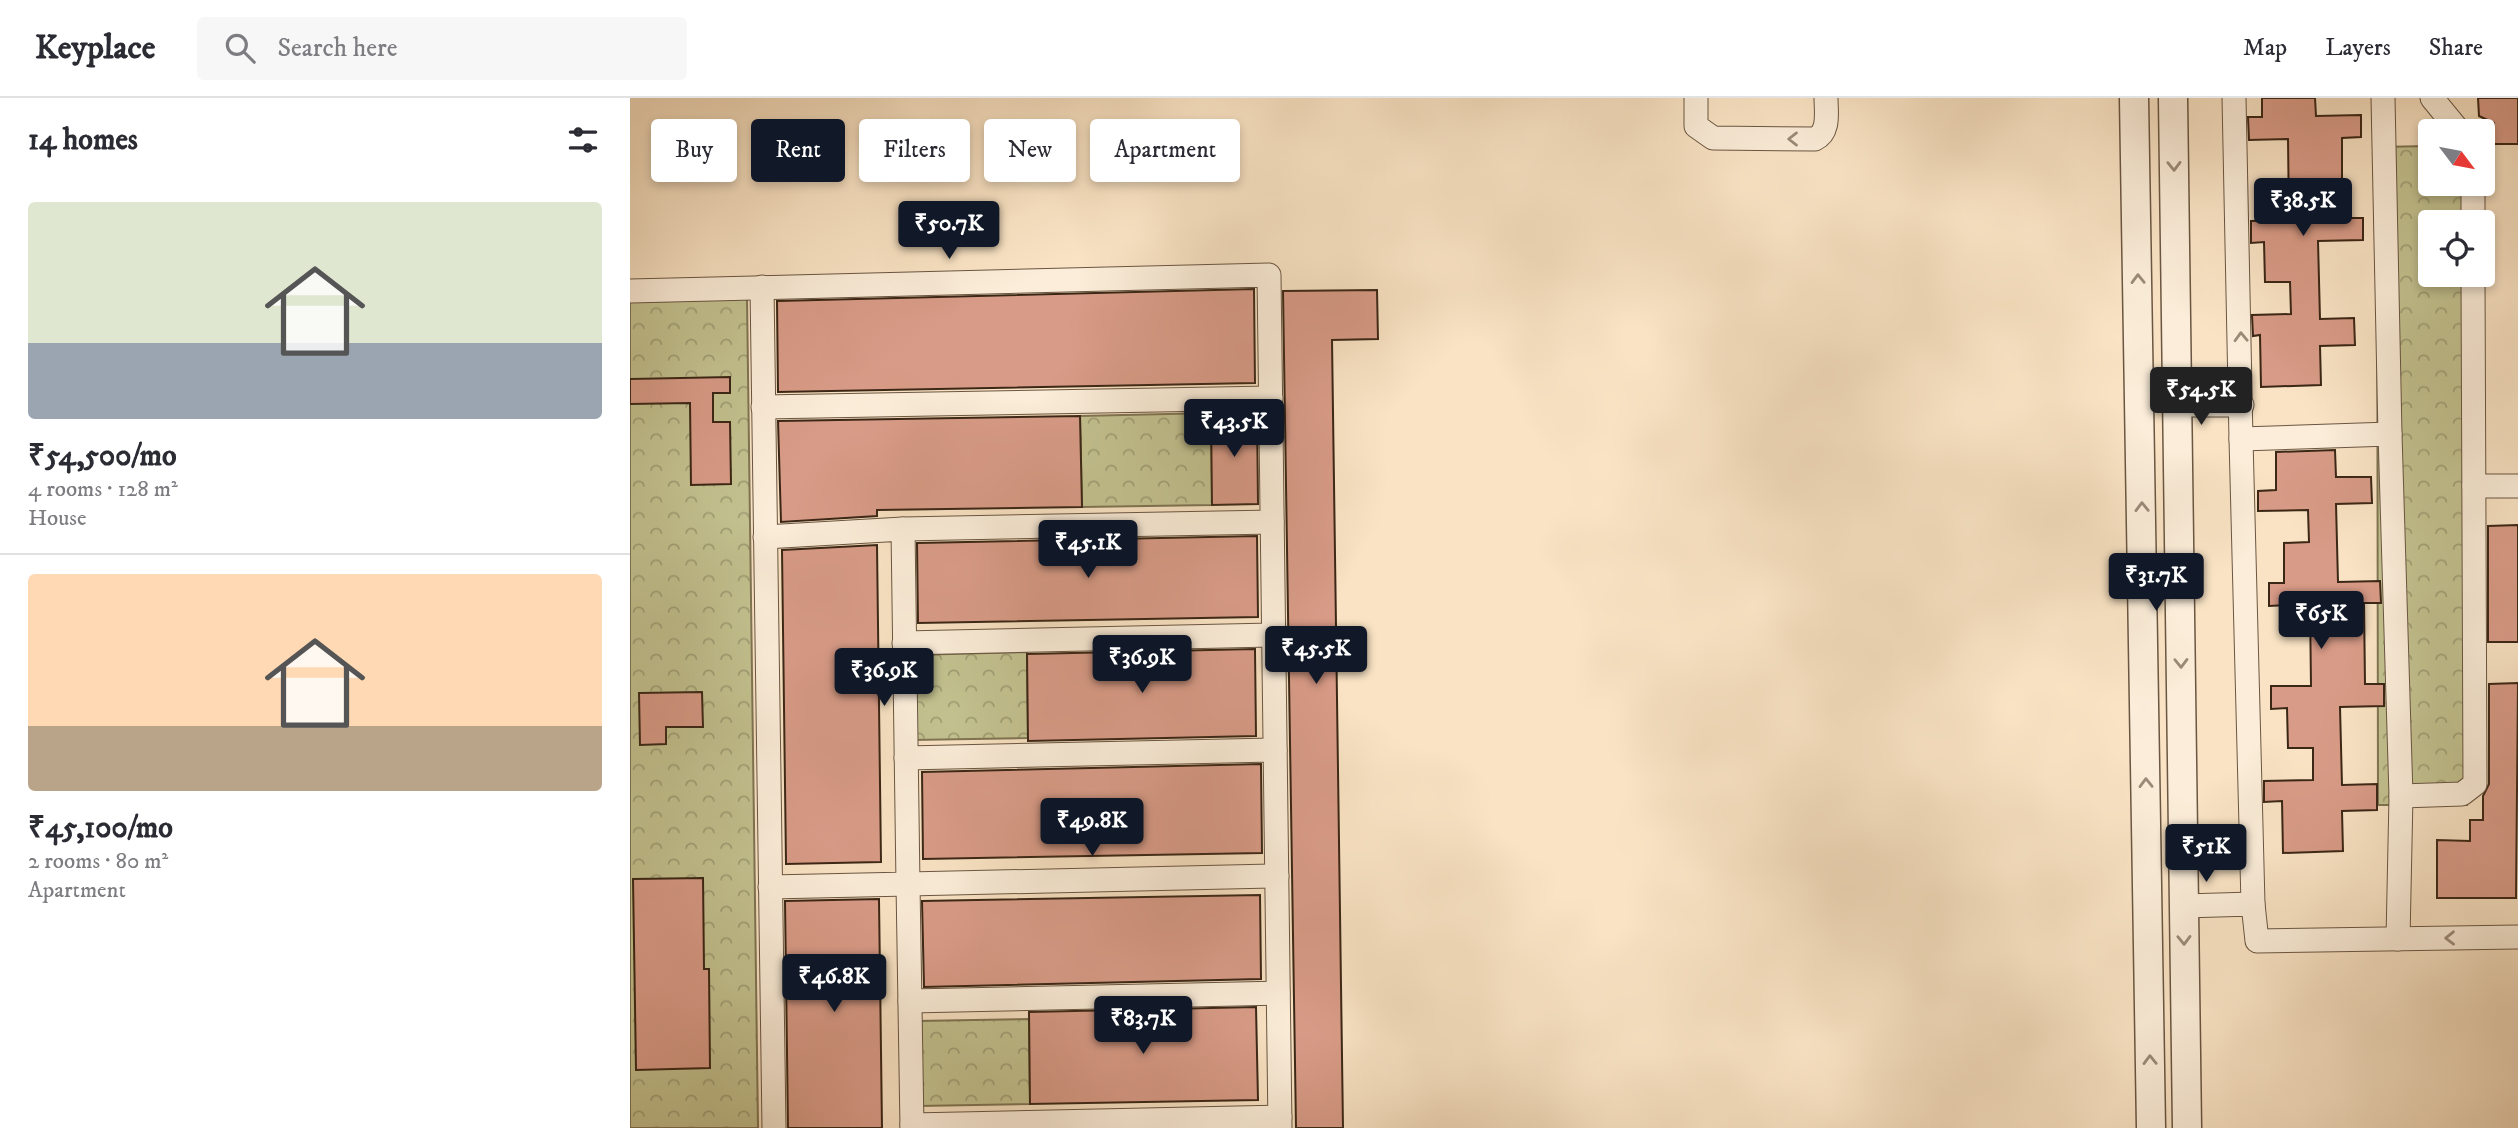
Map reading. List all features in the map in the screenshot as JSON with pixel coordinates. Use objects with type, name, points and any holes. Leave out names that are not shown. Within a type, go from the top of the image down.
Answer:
[{"type":"street","points":[[1696,98],[1696,125],[1713,138],[1815,139],[1823,135],[1825,129],[1826,98]]},
{"type":"street","points":[[2134,98],[2151,1128]]},
{"type":"street","points":[[2174,98],[2187,1128]]},
{"type":"street","points":[[2234,98],[2253,904],[2257,941],[2518,937]]},
{"type":"street","points":[[2383,98],[2401,796],[2398,939]]},
{"type":"street","points":[[2431,98],[2449,119]]},
{"type":"street","points":[[630,291],[1269,275],[1280,1123],[912,1126],[902,529]]},
{"type":"street","points":[[762,287],[774,1128]]},
{"type":"street","points":[[2401,796],[2462,794],[2474,784],[2473,287]]},
{"type":"street","points":[[764,407],[1271,398]]},
{"type":"street","points":[[2178,405],[2242,405]]},
{"type":"street","points":[[2241,439],[2390,434]]},
{"type":"street","points":[[2474,486],[2518,486]]},
{"type":"street","points":[[765,537],[902,529],[1272,522]]},
{"type":"street","points":[[904,643],[1274,635]]},
{"type":"street","points":[[906,758],[1275,750]]},
{"type":"street","points":[[770,887],[1277,876]]},
{"type":"street","points":[[2184,906],[2253,904]]},
{"type":"street","points":[[910,1001],[1278,993]]},
{"type":"green space","points":[[2418,146],[2418,196],[2467,196],[2467,210],[2418,210],[2418,287],[2467,287],[2467,805],[2378,805],[2377,147]]},
{"type":"green space","points":[[747,296],[758,1128],[630,1128],[630,298]]},
{"type":"green space","points":[[1211,413],[1212,505],[1082,507],[1080,416]]},
{"type":"green space","points":[[1027,652],[1028,738],[912,740],[911,655]]},
{"type":"green space","points":[[1029,1019],[1030,1104],[919,1106],[917,1021]]},
{"type":"building","points":[[2262,98],[2315,98],[2316,116],[2361,115],[2361,137],[2342,138],[2342,178],[2343,218],[2363,218],[2363,240],[2318,241],[2320,319],[2354,318],[2355,345],[2320,346],[2321,385],[2261,387],[2260,335],[2253,336],[2252,315],[2291,314],[2290,282],[2265,282],[2264,242],[2251,243],[2251,221],[2289,220],[2288,139],[2249,140],[2248,117],[2262,117]]},
{"type":"building","points":[[2478,98],[2518,98],[2518,144],[2496,144],[2496,119],[2479,116]]},
{"type":"building","points":[[1254,289],[1255,383],[778,392],[777,301]]},
{"type":"building","points":[[1377,290],[1378,339],[1332,340],[1343,1128],[1296,1128],[1283,291]]},
{"type":"building","points":[[730,377],[730,393],[713,393],[713,422],[730,422],[731,484],[691,485],[690,403],[630,404],[630,379]]},
{"type":"building","points":[[1211,413],[1257,413],[1258,504],[1212,505]]},
{"type":"building","points":[[1080,416],[1082,507],[877,510],[877,516],[781,522],[778,421]]},
{"type":"building","points":[[2335,450],[2336,477],[2371,477],[2372,503],[2336,504],[2338,582],[2380,581],[2381,603],[2364,603],[2365,684],[2384,684],[2384,706],[2340,707],[2342,785],[2377,784],[2377,810],[2342,811],[2343,851],[2283,853],[2282,801],[2264,802],[2264,781],[2313,780],[2313,748],[2288,748],[2287,708],[2271,709],[2271,686],[2311,686],[2310,604],[2269,606],[2269,583],[2284,583],[2284,543],[2309,542],[2308,510],[2258,511],[2258,491],[2276,490],[2276,452]]},
{"type":"building","points":[[2518,525],[2518,642],[2488,642],[2488,526]]},
{"type":"building","points":[[1257,536],[1258,617],[918,623],[917,543]]},
{"type":"building","points":[[877,545],[881,862],[786,864],[782,550]]},
{"type":"building","points":[[1255,649],[1256,736],[1028,741],[1027,654]]},
{"type":"building","points":[[2518,683],[2516,898],[2437,898],[2437,840],[2470,841],[2470,820],[2483,820],[2483,796],[2489,784],[2489,684]]},
{"type":"building","points":[[702,692],[703,727],[666,727],[666,744],[640,745],[639,693]]},
{"type":"building","points":[[1261,764],[1262,853],[923,859],[922,772]]},
{"type":"building","points":[[703,878],[704,969],[709,969],[710,1068],[636,1070],[633,879]]},
{"type":"building","points":[[1260,895],[1261,979],[924,987],[922,901]]},
{"type":"building","points":[[879,899],[882,1128],[788,1128],[785,901]]},
{"type":"building","points":[[1256,1007],[1258,1100],[1030,1104],[1029,1012]]}]
